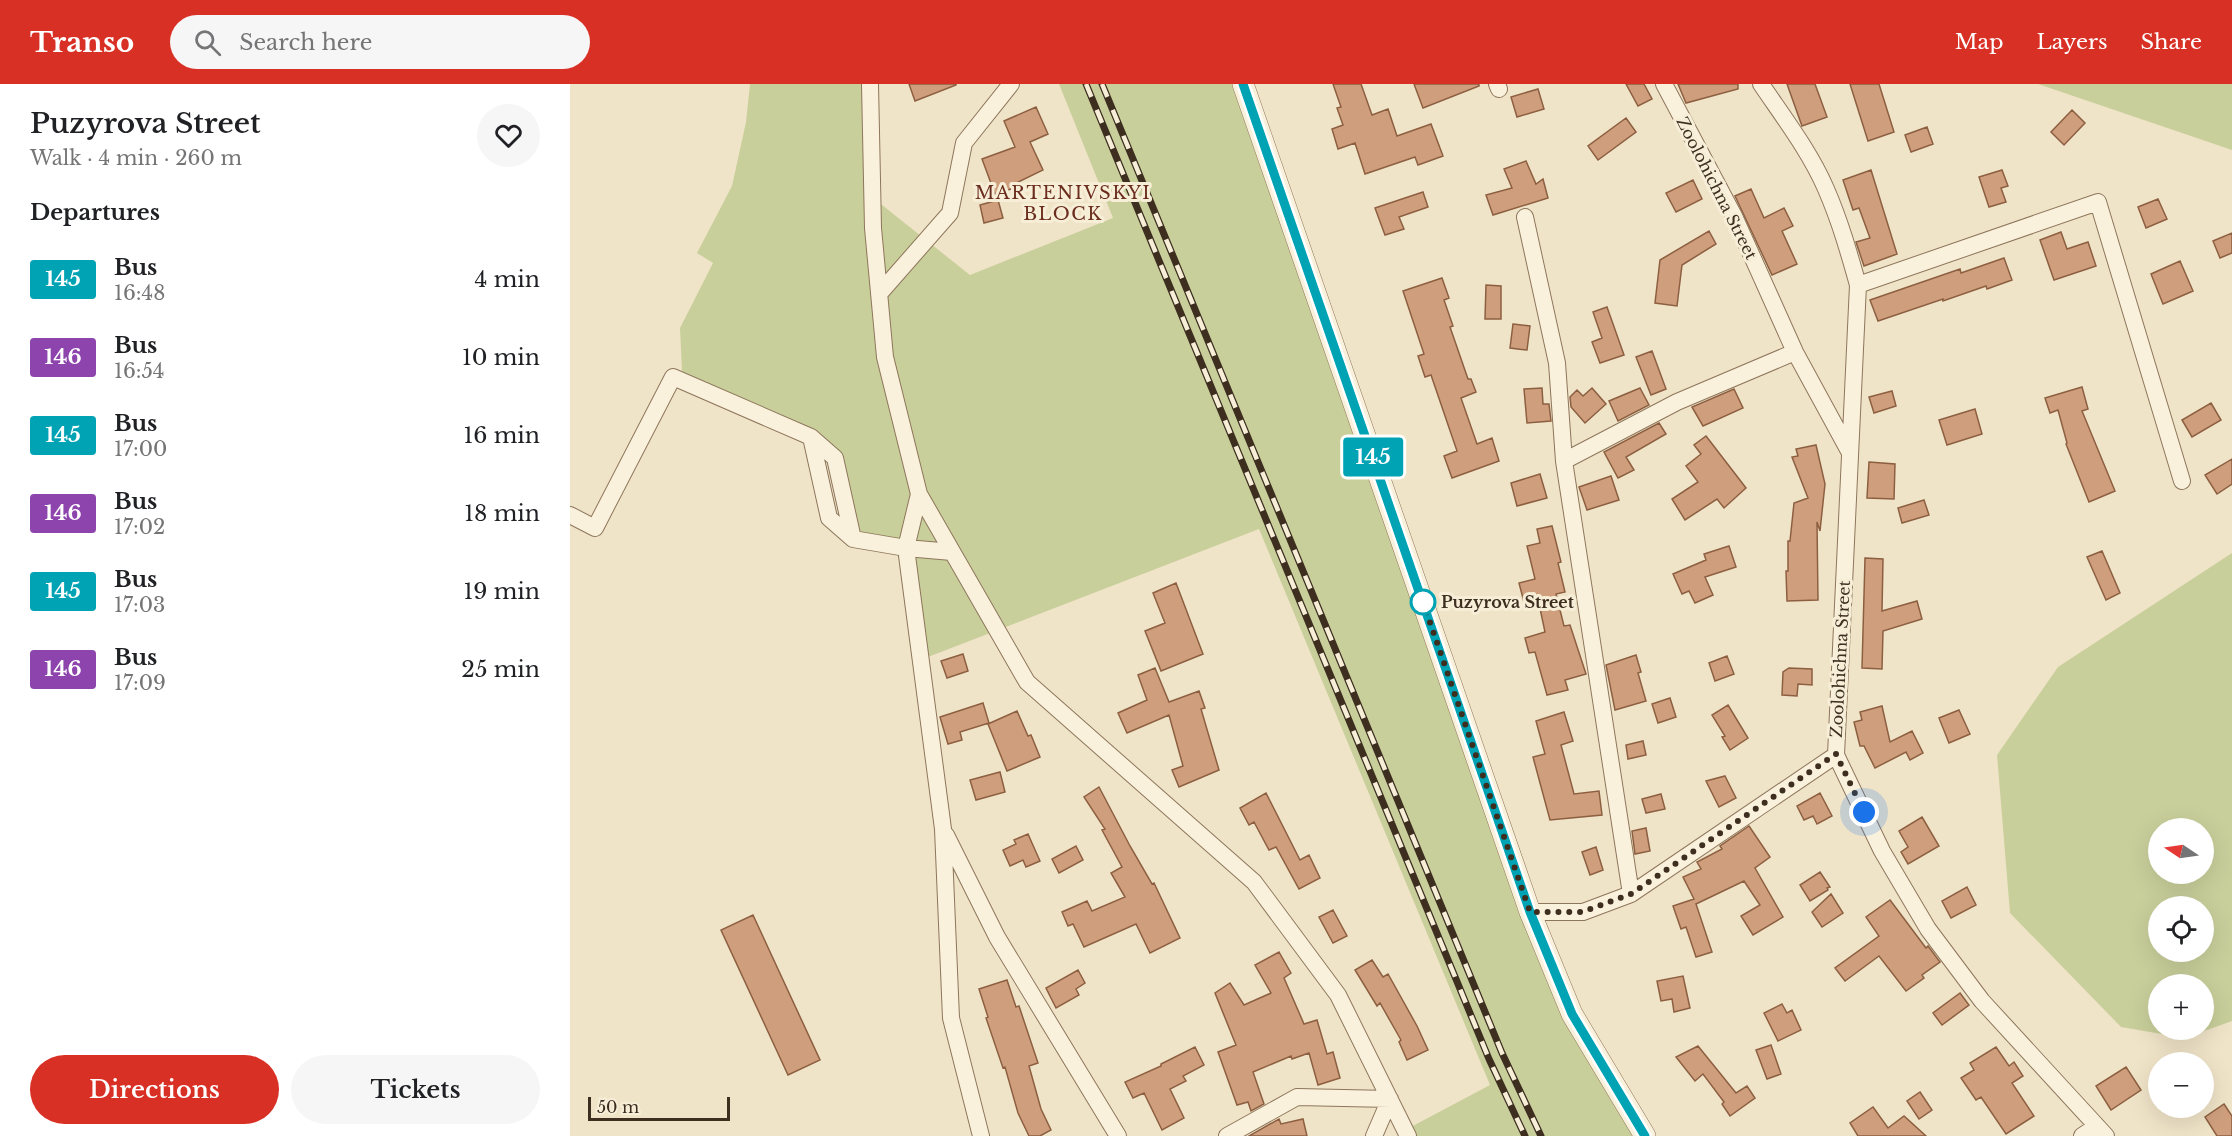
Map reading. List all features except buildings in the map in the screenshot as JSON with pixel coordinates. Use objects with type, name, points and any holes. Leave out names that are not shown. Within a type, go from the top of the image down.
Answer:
[{"type":"street","points":[[870,84],[873,228],[885,357],[920,494],[1027,682],[1254,882],[1338,995],[1408,1136]]},
{"type":"street","points":[[879,294],[950,213],[964,143],[1011,84]]},
{"type":"street","points":[[1243,84],[1530,912],[1572,1014],[1645,1136]]},
{"type":"street","name":"Zoolohichna Street","points":[[1664,84],[1734,216],[1795,352],[1850,453]]},
{"type":"street","name":"Zoolohichna Street","points":[[1761,84],[1801,142],[1826,188],[1842,230],[1858,285],[1836,754],[1882,851],[1928,929],[1982,1001],[2102,1131]]},
{"type":"street","points":[[1858,285],[2098,202],[2182,481]]},
{"type":"street","points":[[1525,217],[1557,363],[1564,461],[1631,894]]},
{"type":"street","points":[[1564,461],[1677,402],[1795,352]]},
{"type":"street","points":[[570,515],[595,528],[673,376],[811,437],[829,518],[853,540],[952,552]]},
{"type":"street","points":[[920,494],[906,548],[943,829],[951,1018],[981,1136]]},
{"type":"street","points":[[1530,912],[1582,912],[1631,894],[1836,754]]},
{"type":"street","points":[[943,829],[997,937],[1118,1136]]},
{"type":"street","points":[[1227,1136],[1297,1097],[1390,1099]]},
{"type":"street","points":[[1374,1136],[1390,1099]]},
{"type":"street","points":[[2082,1136],[2102,1131]]},
{"type":"green space","points":[[750,84],[864,84],[867,193],[970,275],[1113,218],[1059,84],[1243,84],[1530,912],[1645,1136],[1414,1136],[1409,1128],[1490,1085],[1259,529],[928,657],[913,544],[860,535],[842,453],[817,431],[682,372],[680,328],[713,263],[697,253],[732,186],[746,122]]},
{"type":"green space","points":[[2038,84],[2232,84],[2232,150]]},
{"type":"green space","points":[[2232,553],[2232,1021],[2214,1028],[2214,974],[2148,974],[2148,1032],[2121,1027],[2010,913],[1997,755],[2058,667]]},
{"type":"railway","points":[[1086,84],[1489,1059],[1525,1136]]},
{"type":"railway","points":[[1102,84],[1502,1053],[1541,1136]]},
{"type":"bus line","name":"145","points":[[1243,84],[1530,912],[1572,1014],[1645,1136]]},
{"type":"place","name":"Puzyrova Street","points":[[1423,602]]},
{"type":"district","name":"MARTENIVSKYI BLOCK","points":[[1063,203]]},
{"type":"route","points":[[1423,602],[1530,912],[1582,912],[1631,894],[1836,754],[1864,812]]}]
